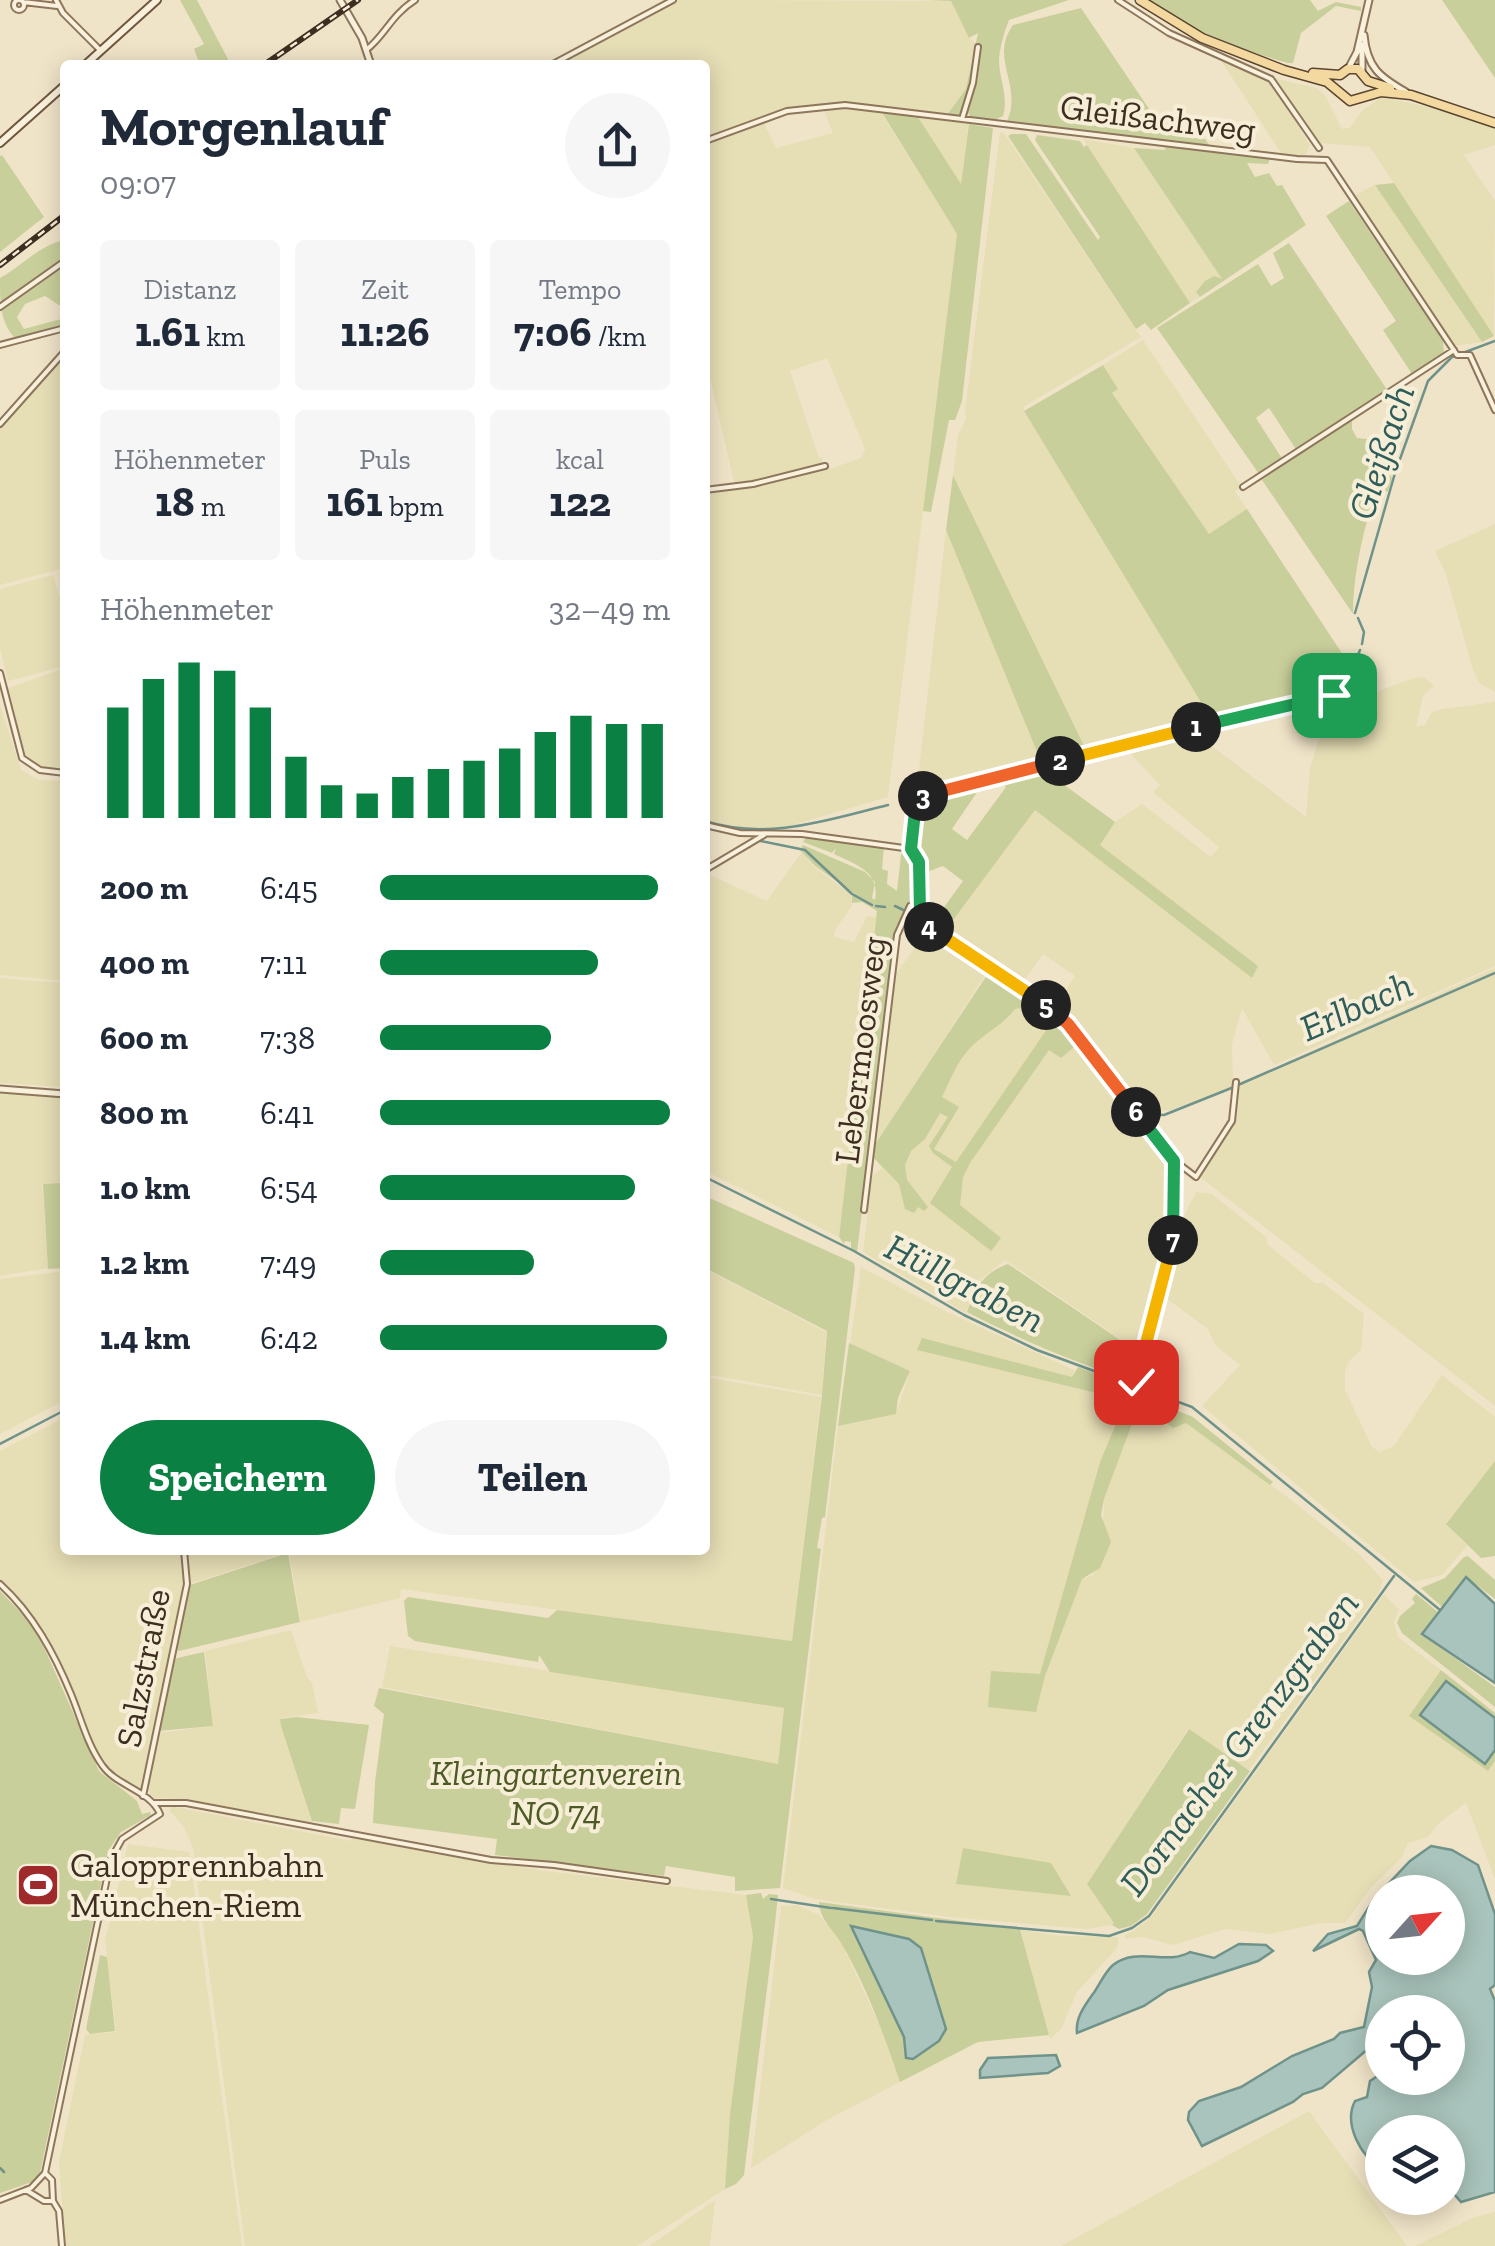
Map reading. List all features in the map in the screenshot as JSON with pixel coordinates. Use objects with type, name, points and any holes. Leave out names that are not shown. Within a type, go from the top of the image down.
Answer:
[{"type":"main road","points":[[90,60],[157,0]]},
{"type":"main road","points":[[1141,1],[1202,38],[1337,89],[1350,100],[1366,94],[1408,94]]},
{"type":"main road","points":[[1279,67],[1362,72],[1368,80],[1495,123]]},
{"type":"main road","points":[[1337,89],[1344,72]]},
{"type":"main road","points":[[1366,94],[1368,80]]},
{"type":"main road","points":[[0,143],[60,89]]},
{"type":"street","points":[[340,0],[369,60]]},
{"type":"street","points":[[366,50],[392,18],[414,0]]},
{"type":"street","points":[[560,60],[674,0]]},
{"type":"street","name":"Gleißachweg","points":[[710,139],[780,113],[822,106],[868,107],[1311,160],[1318,146],[1272,79],[1169,33],[1118,0]]},
{"type":"street","points":[[1362,72],[1369,1]]},
{"type":"street","points":[[1344,72],[1357,52],[1369,1]]},
{"type":"street","points":[[23,2],[56,3],[100,50]]},
{"type":"street","points":[[1364,36],[1367,58],[1376,73],[1408,94]]},
{"type":"street","points":[[962,119],[974,83],[978,47]]},
{"type":"street","points":[[1311,160],[1327,160],[1330,164],[1456,353],[1470,356],[1495,410]]},
{"type":"street","points":[[0,306],[60,264]]},
{"type":"street","points":[[0,345],[60,329]]},
{"type":"street","points":[[1243,487],[1456,353]]},
{"type":"street","points":[[0,424],[60,358]]},
{"type":"street","points":[[710,489],[753,484],[826,466]]},
{"type":"street","points":[[0,674],[22,758],[40,770],[60,772]]},
{"type":"street","points":[[1236,1082],[1232,1121],[1196,1178],[1174,1161],[1068,1024],[1033,995],[936,934],[925,922],[918,904],[919,862],[911,849],[916,802],[925,795],[1334,695]]},
{"type":"street","points":[[710,826],[911,849]]},
{"type":"street","points":[[710,867],[764,835]]},
{"type":"street","name":"Lebermoosweg","points":[[864,1210],[898,935],[906,912],[918,904]]},
{"type":"street","points":[[0,1089],[60,1094]]},
{"type":"street","points":[[1136,1382],[1173,1244],[1174,1161]]},
{"type":"street","name":"Salzstraße","points":[[143,1796],[187,1584],[184,1555]]},
{"type":"street","points":[[0,1584],[39,1630],[61,1670],[99,1762],[119,1783],[153,1803],[160,1814],[122,1839],[111,1859],[45,2173],[26,2190],[0,2200]]},
{"type":"street","points":[[153,1803],[186,1803],[491,1860],[667,1882]]},
{"type":"street","points":[[45,2173],[52,2180],[52,2201],[59,2211],[62,2246]]},
{"type":"street","points":[[26,2190],[44,2201],[52,2201]]},
{"type":"shaded area","points":[[677,0],[951,1],[969,38],[977,44],[962,118],[969,119],[961,185],[913,110],[845,104],[798,107],[710,137],[710,60],[567,60]]},
{"type":"shaded area","points":[[1222,62],[1253,72],[1272,84],[1310,145],[1304,157],[1283,156]]},
{"type":"shaded area","points":[[1274,78],[1316,88],[1325,95],[1342,129],[1350,128],[1363,110],[1382,97],[1452,112],[1495,128],[1495,145],[1464,155],[1495,201],[1494,336],[1370,147],[1319,143]]},
{"type":"shaded area","points":[[823,108],[880,111],[957,234],[888,797],[786,827],[743,829],[710,821],[710,490],[824,471],[861,458],[865,449],[827,358],[790,371],[819,458],[823,458],[821,466],[735,486],[710,378],[710,141],[763,121],[776,148],[833,133]]},
{"type":"shaded area","points":[[1000,132],[1141,337],[1023,407],[1024,411],[1213,722],[1087,752],[953,474],[958,435],[966,419]]},
{"type":"shaded area","points":[[1083,139],[1134,148],[1223,280],[1196,292],[1200,297],[1190,303]]},
{"type":"shaded area","points":[[1375,185],[1482,342],[1454,346],[1353,196]]},
{"type":"shaded area","points":[[1143,340],[1241,486],[1235,491],[1247,509],[1209,535],[1112,393],[1117,389],[1103,365]]},
{"type":"shaded area","points":[[60,362],[60,569],[0,585],[0,429]]},
{"type":"shaded area","points":[[1495,524],[1495,692],[1479,683],[1473,670],[1446,574],[1435,551]]},
{"type":"shaded area","points":[[946,530],[1042,764],[916,797]]},
{"type":"shaded area","points":[[53,575],[60,599],[60,667],[8,681],[0,647],[0,589]]},
{"type":"shaded area","points":[[60,670],[60,770],[42,768],[25,756],[6,689]]},
{"type":"shaded area","points":[[1416,677],[1425,678],[1434,686],[1423,696],[1416,727],[1425,725],[1431,713],[1442,709],[1495,702],[1495,966],[1274,1065],[1242,1008],[1232,1044],[1233,1087],[1172,1110],[1152,1112],[1145,1111],[1089,1038],[1056,1005],[1075,976],[1043,954],[1023,982],[945,931],[1035,810],[1252,978],[1258,966],[1099,844],[1115,822],[1142,804],[1211,857],[1219,847],[1153,792],[1160,785],[1129,752],[1197,735],[1306,817],[1310,768],[1318,742],[1333,715],[1332,698],[1347,703]]},
{"type":"shaded area","points":[[0,705],[21,770],[39,780],[60,781],[60,981],[0,975]]},
{"type":"shaded area","points":[[802,852],[814,867],[851,894],[852,906],[834,937],[854,942],[867,916],[876,917],[839,1237],[710,1173],[710,875],[767,901]]},
{"type":"shaded area","points":[[926,932],[989,969],[942,1042],[991,971],[1033,996],[1069,1028],[1171,1170],[1170,1251],[1141,1353],[1005,1260],[975,1284],[966,1313],[863,1252],[872,1176],[882,1168],[873,1157],[895,975]]},
{"type":"shaded area","points":[[1495,968],[1495,1406],[1200,1177],[1234,1120],[1239,1084]]},
{"type":"shaded area","points":[[0,978],[60,983],[60,1087],[0,1083]]},
{"type":"shaded area","points":[[5,1091],[7,1096],[7,1092],[60,1097],[60,1182],[42,1184],[48,1268],[0,1276],[0,1092]]},
{"type":"shaded area","points":[[1196,1192],[1212,1194],[1315,1283],[1323,1283],[1364,1314],[1361,1350],[1345,1371],[1345,1390],[1372,1447],[1380,1452],[1394,1446],[1442,1375],[1495,1417],[1495,1461],[1446,1523],[1467,1546],[1442,1575],[1414,1582],[1202,1406],[1240,1365],[1215,1345],[1208,1329],[1163,1296],[1177,1230]]},
{"type":"shaded area","points":[[861,1267],[947,1312],[1074,1370],[1072,1377],[923,1339],[918,1350],[1126,1400],[1100,1462],[1040,1675],[1036,1711],[1045,1676],[1082,1579],[1093,1575],[1104,1499],[1143,1396],[1158,1403],[1157,1415],[1179,1425],[1186,1423],[1290,1499],[1359,1554],[1383,1580],[1379,1592],[1249,1770],[1188,1729],[1087,1884],[1115,1923],[1112,1925],[1086,1929],[949,1917],[815,1899],[783,1888],[838,1426],[896,1414],[910,1371],[850,1344]]},
{"type":"shaded area","points":[[60,1272],[60,1403],[0,1434],[0,1279]]},
{"type":"shaded area","points":[[710,1272],[826,1332],[822,1395],[710,1375]]},
{"type":"shaded area","points":[[710,1378],[821,1397],[792,1641],[401,1589],[400,1598],[301,1622],[290,1555],[710,1555]]},
{"type":"shaded area","points":[[60,1420],[60,1555],[182,1555],[184,1584],[142,1788],[137,1790],[119,1781],[100,1760],[49,1643],[33,1615],[0,1581],[0,1451]]},
{"type":"shaded area","points":[[187,1555],[280,1555],[189,1584]]},
{"type":"shaded area","points":[[1384,1594],[1399,1610],[1394,1622],[1398,1637],[1441,1670],[1409,1716],[1488,1770],[1495,1761],[1495,1879],[1466,1803],[1439,1823],[1428,1837],[1408,1843],[1402,1857],[1384,1875],[1365,1875],[1365,1896],[1345,1923],[1321,1923],[1270,1934],[1225,1929],[1173,1945],[1143,1937],[1126,1939],[1124,1935],[1151,1917]]},
{"type":"shaded area","points":[[291,1630],[312,1683],[318,1713],[279,1718],[314,1827],[150,1794],[148,1786],[159,1733],[213,1726],[205,1651]]},
{"type":"shaded area","points":[[390,1646],[784,1708],[778,1764],[382,1687]]},
{"type":"shaded area","points":[[170,1806],[351,1841],[545,1871],[746,1895],[753,1937],[730,2114],[725,2189],[637,2246],[245,2246],[193,1848]]},
{"type":"shaded area","points":[[128,1844],[189,1852],[242,2246],[65,2246],[59,2162],[85,2035],[116,2032],[105,1941]]},
{"type":"shaded area","points":[[797,1905],[819,1915],[841,1942],[885,2037],[900,2082],[827,2120],[751,2168],[781,1906]]},
{"type":"shaded area","points":[[1021,1930],[1061,1936],[1119,1937],[1117,1948],[1077,1992],[1061,2029],[1050,2039]]},
{"type":"shaded area","points":[[1309,2111],[1365,2188],[1365,2215],[1384,2215],[1407,2246],[1061,2246]]},
{"type":"shaded area","points":[[715,2200],[710,2246],[649,2246],[658,2240]]},
{"type":"shaded area","points":[[1495,2212],[1495,2246],[1415,2246],[1475,2217]]},
{"type":"green space","points":[[180,0],[197,0],[228,60],[198,60],[194,49],[204,44]]},
{"type":"green space","points":[[923,0],[1069,0],[1009,20],[999,60],[1005,109],[1003,116],[992,121],[970,117],[967,110],[961,116],[947,115],[966,89],[978,33],[969,38],[951,1]]},
{"type":"green space","points":[[1147,0],[1310,0],[1318,11],[1336,2],[1361,7],[1361,11],[1336,6],[1301,33],[1293,63],[1288,63],[1214,38]]},
{"type":"green space","points":[[1442,0],[1495,0],[1495,78]]},
{"type":"green space","points":[[1081,8],[1166,134],[1205,139],[1210,146],[1007,122],[1011,96],[1004,46],[1013,25]]},
{"type":"green space","points":[[881,111],[916,114],[961,184],[969,124],[993,128],[962,401],[955,420],[949,420],[931,512],[923,511],[957,234]]},
{"type":"green space","points":[[1026,134],[1098,240],[1100,237],[1035,140],[1037,135],[1087,145],[1190,303],[1151,330],[1145,323],[1136,329],[1008,136]]},
{"type":"green space","points":[[1163,145],[1270,158],[1268,164],[1247,163],[1255,177],[1269,173],[1277,186],[1282,185],[1306,225],[1200,297],[1196,292],[1205,281],[1214,276],[1222,279],[1134,148],[1166,150]]},
{"type":"green space","points":[[0,156],[44,217],[0,252]]},
{"type":"green space","points":[[1394,183],[1494,336],[1482,342],[1375,185]]},
{"type":"green space","points":[[1349,201],[1443,340],[1444,354],[1412,374],[1383,330],[1396,321],[1326,216]]},
{"type":"green space","points":[[60,242],[60,306],[45,296],[25,304],[17,317],[24,329],[60,319],[60,328],[16,339],[4,319],[0,278]]},
{"type":"green space","points":[[1289,243],[1388,391],[1297,451],[1269,408],[1256,418],[1283,460],[1259,474],[1157,328],[1258,264],[1271,286],[1284,278],[1273,253]]},
{"type":"green space","points":[[1103,365],[1118,389],[1112,393],[1209,534],[1247,509],[1350,670],[1323,689],[1306,694],[1309,699],[1213,722],[1024,411]]},
{"type":"green space","points":[[1352,418],[1357,438],[1367,439],[1392,478],[1388,491],[1375,496],[1366,525],[1353,614],[1262,480]]},
{"type":"green space","points":[[953,475],[1087,752],[1042,764],[946,530]]},
{"type":"green space","points":[[1044,770],[1115,822],[1100,845],[1258,966],[1252,978],[1035,810],[945,931],[934,921],[963,881],[943,866],[924,873],[915,838],[917,804],[931,795],[984,782],[952,829],[967,840],[1006,787],[999,780]]},
{"type":"green space","points":[[807,836],[884,846],[882,869],[888,871],[887,884],[897,891],[901,855],[909,851],[918,878],[909,905],[932,933],[922,935],[921,926],[911,918],[907,926],[897,924],[857,1252],[851,1249],[851,1242],[844,1244],[839,1237],[877,911],[862,902],[852,903],[855,894],[815,866],[800,850],[803,845],[865,872],[872,879],[870,876],[858,866],[834,854],[836,848],[832,853],[803,842]]},
{"type":"green space","points":[[989,972],[1022,995],[1022,1008],[1015,1009],[977,1042],[958,1064],[942,1097],[959,1107],[934,1149],[956,1162],[1049,1026],[1035,1014],[1032,997],[1079,1043],[1061,1058],[1049,1050],[963,1177],[960,1205],[1001,1238],[991,1251],[930,1203],[952,1167],[929,1146],[948,1117],[940,1113],[905,1165],[907,1180],[928,1207],[924,1211],[918,1207],[914,1213],[905,1209],[899,1184],[874,1158],[876,1143]]},
{"type":"green space","points":[[60,1183],[60,1268],[48,1269],[43,1184]]},
{"type":"green space","name":"Kleingartenverein NO 74","points":[[710,1198],[854,1263],[855,1269],[825,1517],[817,1548],[821,1549],[780,1888],[735,1891],[735,1877],[666,1866],[664,1876],[495,1855],[497,1839],[373,1823],[384,1714],[374,1706],[379,1688],[778,1764],[784,1708],[550,1672],[539,1655],[538,1662],[415,1641],[408,1636],[404,1601],[408,1597],[548,1618],[557,1610],[792,1641],[827,1331],[710,1271]]},
{"type":"green space","points":[[1008,1264],[1141,1354],[1134,1381],[1049,1350],[967,1312],[981,1283]]},
{"type":"green space","points":[[922,1338],[1072,1377],[1078,1367],[1144,1392],[1104,1499],[1101,1515],[1111,1542],[1100,1568],[1082,1579],[1045,1676],[1036,1712],[988,1707],[991,1671],[1040,1674],[1100,1462],[1126,1400],[917,1350]]},
{"type":"green space","points":[[849,1343],[910,1371],[898,1398],[896,1414],[838,1426]]},
{"type":"green space","points":[[1158,1403],[1193,1417],[1273,1482],[1270,1485],[1186,1423],[1173,1428],[1156,1415]]},
{"type":"green space","points":[[1495,1461],[1495,1556],[1481,1558],[1446,1524]]},
{"type":"green space","points":[[288,1555],[300,1622],[179,1651],[175,1648],[190,1585]]},
{"type":"green space","points":[[1468,1556],[1495,1580],[1495,1599],[1466,1577],[1442,1607],[1421,1588],[1445,1578]]},
{"type":"green space","points":[[0,1591],[30,1622],[43,1645],[99,1771],[137,1801],[142,1814],[151,1815],[121,1832],[108,1851],[40,2173],[32,2182],[0,2193]]},
{"type":"green space","points":[[1416,1594],[1438,1612],[1422,1634],[1495,1687],[1495,1707],[1402,1633],[1397,1623],[1415,1603],[1412,1599]]},
{"type":"green space","points":[[204,1652],[213,1726],[158,1731],[173,1662]]},
{"type":"green space","points":[[1441,1670],[1495,1713],[1495,1718],[1446,1681],[1484,1763],[1495,1750],[1495,1761],[1488,1771],[1409,1716]]},
{"type":"green space","points":[[296,1717],[369,1725],[355,1809],[341,1808],[339,1824],[312,1821],[281,1726],[280,1719]]},
{"type":"green space","points":[[1189,1729],[1250,1771],[1147,1914],[1131,1926],[1119,1929],[1112,1925],[1087,1884]]},
{"type":"green space","points":[[963,1848],[1051,1863],[1071,1896],[956,1884]]},
{"type":"green space","points":[[761,1893],[763,1899],[769,1894],[778,1895],[775,1924],[744,2175],[725,2189],[730,2114],[753,1937],[746,1895]]},
{"type":"green space","points":[[819,1902],[1020,1929],[1049,2035],[978,2042],[900,2082],[859,1976]],"holes":[[[852,1926],[939,2041],[906,2057],[904,2037]]]},
{"type":"green space","points":[[100,1955],[107,1957],[115,2031],[90,2034],[86,2029]]},
{"type":"water","points":[[1466,1577],[1495,1604],[1495,1683],[1422,1634]]},
{"type":"water","points":[[1446,1681],[1495,1718],[1495,1750],[1485,1764],[1420,1715]]},
{"type":"water","points":[[1431,1846],[1452,1850],[1478,1865],[1495,1914],[1495,1985],[1490,1989],[1495,2001],[1495,2192],[1465,2201],[1465,2115],[1365,2115],[1365,2154],[1351,2120],[1355,2101],[1367,2095],[1465,2095],[1465,1995],[1370,1995],[1370,1975],[1465,1975],[1465,1875],[1397,1875]]},
{"type":"water","points":[[1365,1913],[1365,1935],[1359,1929],[1313,1951],[1328,1934],[1357,1926]]},
{"type":"water","points":[[851,1926],[909,1939],[921,1948],[946,2029],[939,2041],[913,2059],[906,2058],[904,2037]]},
{"type":"water","points":[[1239,1944],[1266,1945],[1273,1951],[1258,1961],[1168,1990],[1144,2006],[1077,2033],[1085,2006],[1108,1971],[1122,1960],[1190,1952],[1214,1958]]},
{"type":"water","points":[[1365,2022],[1365,2051],[1322,2088],[1202,2146],[1188,2120],[1189,2112],[1199,2101],[1241,2087],[1292,2056],[1340,2033],[1364,2027]]},
{"type":"water","points":[[1056,2055],[1060,2066],[1048,2073],[980,2078],[988,2058]]},
{"type":"waterway","name":"Gleißach","points":[[1355,613],[1395,473],[1428,381],[1452,357],[1495,341]]},
{"type":"waterway","name":"Gleißach","points":[[1358,618],[1364,632],[1362,644]]},
{"type":"waterway","name":"Gleißach","points":[[1349,676],[1360,650]]},
{"type":"waterway","name":"Gleißach","points":[[1010,777],[1329,701]]},
{"type":"waterway","name":"Gleißach","points":[[710,822],[775,829],[888,805]]},
{"type":"waterway","points":[[761,841],[805,850],[852,894],[872,905]]},
{"type":"waterway","points":[[876,906],[885,907]]},
{"type":"waterway","points":[[895,906],[918,917]]},
{"type":"waterway","points":[[933,927],[1031,990]]},
{"type":"waterway","name":"Erlbach","points":[[1238,1085],[1495,973]]},
{"type":"waterway","name":"Erlbach","points":[[1037,995],[1087,1041],[1146,1114],[1164,1115],[1234,1087]]},
{"type":"waterway","name":"Hüllgraben","points":[[710,1179],[854,1251],[964,1315],[1037,1350],[1192,1407],[1440,1610]]},
{"type":"waterway","name":"Hüllgraben","points":[[0,1444],[60,1413]]},
{"type":"waterway","name":"Dornacher Grenzgraben","points":[[936,1921],[1109,1936],[1132,1928],[1149,1916],[1394,1576]]},
{"type":"waterway","name":"Dornacher Grenzgraben","points":[[771,1899],[831,1908]]},
{"type":"waterway","name":"Dornacher Grenzgraben","points":[[833,1908],[932,1920]]},
{"type":"waterway","points":[[0,2168],[4,2172]]},
{"type":"railway","points":[[271,60],[358,0]]},
{"type":"railway","points":[[0,265],[60,219]]},
{"type":"place","name":"Galopprennbahn München-Riem","points":[[38,1885]]},
{"type":"route","points":[[1136,1382],[1173,1244],[1174,1161],[1068,1024],[1033,995],[936,934],[920,916],[919,862],[911,849],[916,802],[932,792],[1334,695]]}]
